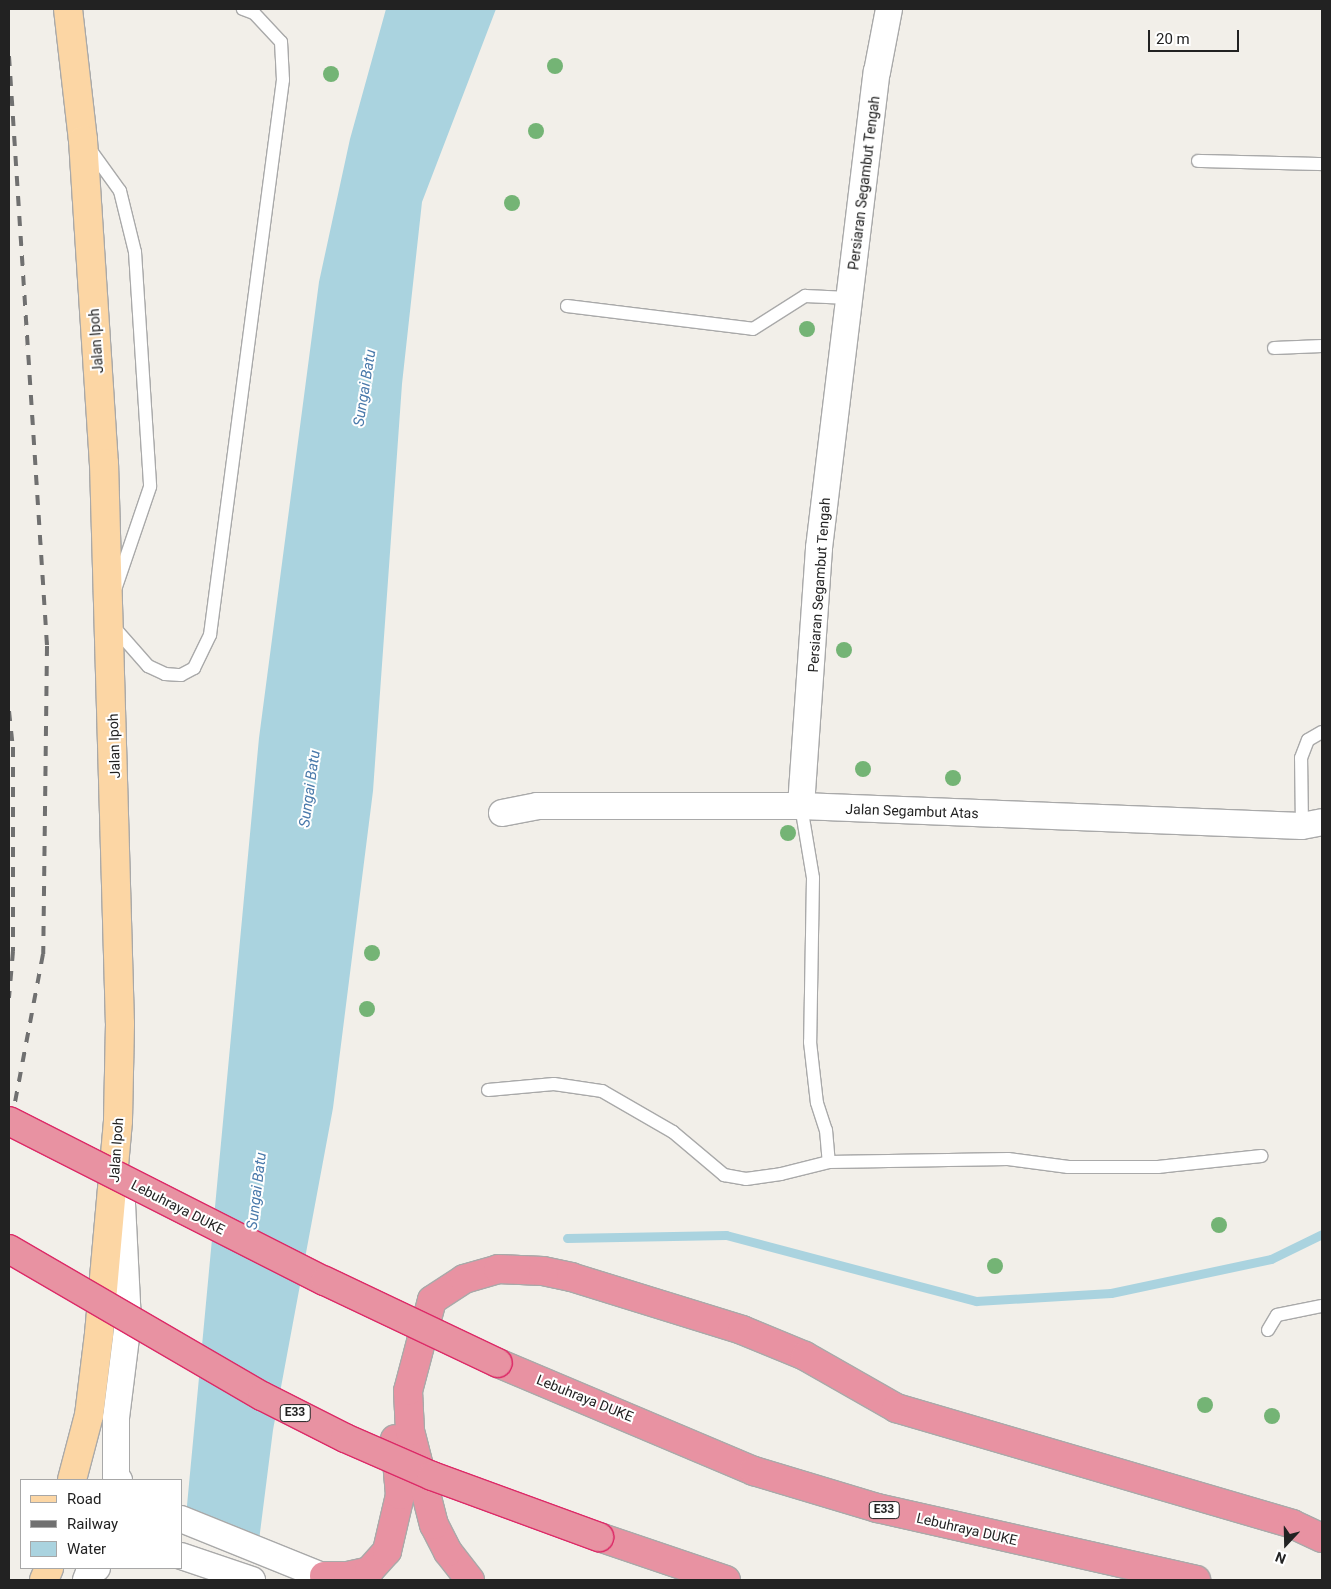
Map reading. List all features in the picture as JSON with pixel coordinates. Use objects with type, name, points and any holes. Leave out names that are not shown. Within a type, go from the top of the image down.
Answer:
[{"type":"highway","name":"Lebuhraya DUKE","points":[[9,1121],[325,1282],[498,1363],[668,1432],[754,1470],[877,1508],[1196,1580]]},
{"type":"highway","name":"E33","points":[[9,1249],[262,1396],[345,1438],[432,1476],[726,1580]]},
{"type":"highway","points":[[328,1578],[369,1571],[387,1551],[400,1495],[392,1393],[398,1358],[412,1325],[432,1300],[464,1279],[498,1269],[543,1271],[571,1277],[780,1343],[896,1408],[1292,1524],[1322,1538]]},
{"type":"highway","points":[[432,1300],[408,1391],[410,1431],[434,1525],[448,1552],[470,1580]]},
{"type":"highway","points":[[434,1525],[456,1557],[480,1580]]},
{"type":"main road","name":"Jalan Ipoh","points":[[68,9],[74,83],[83,140],[104,463],[120,924],[118,1121],[100,1334],[89,1415],[72,1479]]},
{"type":"street","name":"Persiaran Segambut Tengah","points":[[801,806],[819,548],[849,298],[889,9]]},
{"type":"street","name":"Jalan Segambut Atas","points":[[502,813],[537,806],[801,806],[1312,824]]},
{"type":"street","points":[[118,1121],[128,1322],[116,1418],[116,1476],[118,1479]]},
{"type":"street","points":[[182,1519],[328,1578]]},
{"type":"street","points":[[182,1556],[252,1580]]},
{"type":"street","points":[[86,1580],[89,1572],[95,1569]]},
{"type":"lane","points":[[83,140],[120,190],[134,252],[150,487],[110,614],[148,666],[165,674],[182,675],[194,668],[210,635],[283,80],[281,42],[254,13],[243,9]]},
{"type":"lane","points":[[74,83],[88,46]]},
{"type":"lane","points":[[1198,161],[1322,164]]},
{"type":"lane","points":[[567,306],[753,329],[805,296],[849,298]]},
{"type":"lane","points":[[1274,348],[1322,346]]},
{"type":"lane","points":[[1312,824],[1300,758],[1308,740],[1322,732]]},
{"type":"lane","name":"Persiaran Segambut Tengah","points":[[801,806],[813,878],[810,1042],[816,1103],[826,1130],[829,1162]]},
{"type":"lane","points":[[488,1090],[554,1084],[602,1091],[673,1132],[724,1175],[755,1178],[829,1162],[910,1163],[1008,1159],[1068,1166],[1158,1168],[1261,1156]]},
{"type":"lane","points":[[1268,1330],[1277,1315],[1322,1306]]},
{"type":"water","name":"Sungai Batu","points":[[386,9],[496,9],[422,202],[402,384],[373,791],[333,1108],[273,1430],[254,1580],[180,1580],[259,738],[319,282],[350,139]]},
{"type":"pier","points":[[185,1511],[262,1541],[257,1580],[178,1580],[179,1569],[182,1569]]},
{"type":"waterway","points":[[567,1238],[726,1235],[976,1301],[1111,1293],[1271,1259],[1322,1234]]},
{"type":"railway","points":[[9,56],[47,646],[43,954],[9,1134]]},
{"type":"railway","points":[[9,711],[13,747],[13,951],[9,998]]}]
